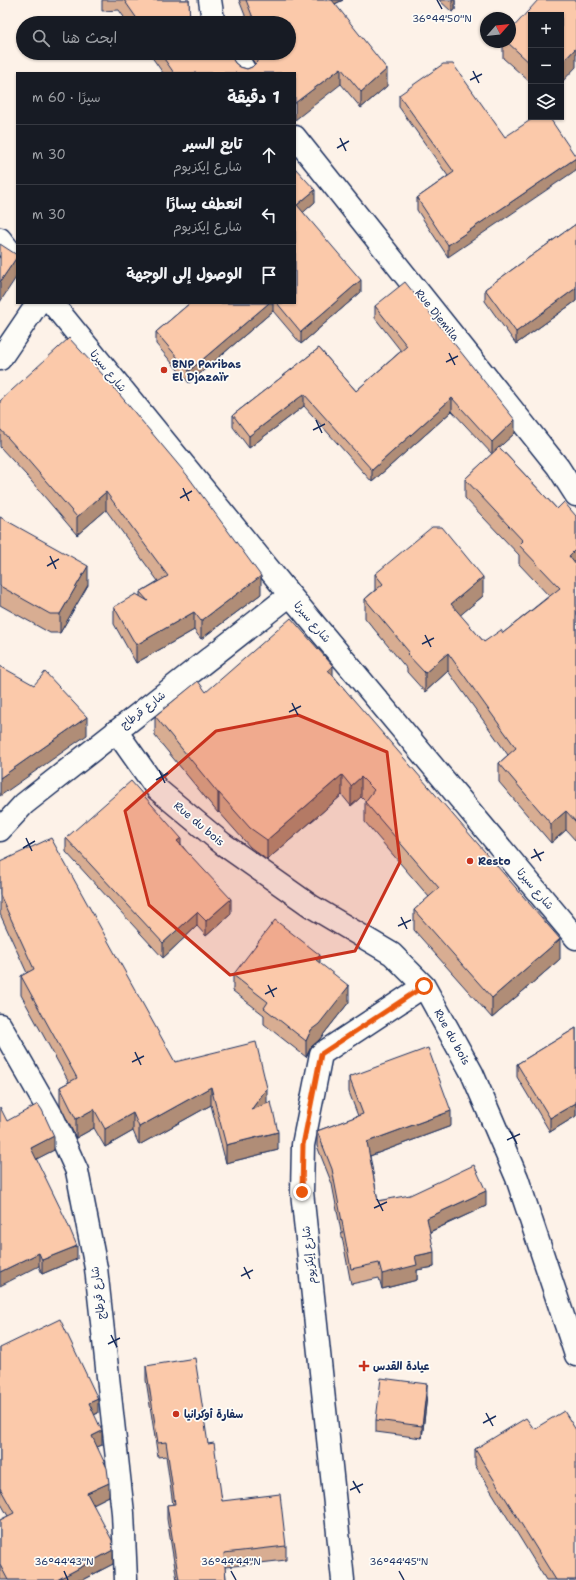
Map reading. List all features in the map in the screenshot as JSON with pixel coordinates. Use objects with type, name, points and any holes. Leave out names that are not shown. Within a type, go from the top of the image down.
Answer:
[{"type":"street","points":[[210,0],[212,16]]},
{"type":"street","points":[[238,60],[245,72]]},
{"type":"street","name":"Rue Djemila","points":[[296,137],[558,467],[576,495]]},
{"type":"street","points":[[0,239],[16,259]]},
{"type":"street","points":[[0,359],[37,304]]},
{"type":"street","name":"شارع سيرتا","points":[[53,304],[290,595],[576,938]]},
{"type":"street","name":"شارع قرطاج","points":[[0,830],[24,804],[290,595]]},
{"type":"street","name":"Rue du bois","points":[[116,731],[157,789],[223,844],[311,906],[392,954],[424,986],[472,1073],[518,1178],[576,1355]]},
{"type":"street","name":"شارع إيكزيوم","points":[[343,1580],[302,1192],[303,1145],[321,1054],[424,986]]},
{"type":"street","name":"شارع قرطاج","points":[[0,1025],[53,1118],[77,1171],[96,1268],[123,1514],[126,1580]]},
{"type":"highlighted area","points":[[298,715],[387,752],[400,862],[355,951],[230,975],[149,905],[125,811],[216,731]]},
{"type":"building","points":[[124,0],[189,0],[190,16],[135,16]]},
{"type":"building","points":[[246,0],[332,0],[387,69],[361,92],[341,68],[296,102],[296,72],[173,72],[165,60],[233,60],[240,67],[247,69],[252,67],[257,60],[296,60],[296,16],[252,16]]},
{"type":"building","points":[[538,0],[576,0],[576,48],[564,61],[564,12],[528,12],[528,61],[514,48],[516,48],[516,24]]},
{"type":"building","points":[[443,64],[453,64],[505,137],[530,120],[551,120],[576,158],[448,245],[417,198],[454,172],[399,95]]},
{"type":"building","points":[[296,169],[315,190],[297,205],[361,280],[301,332],[278,304],[296,304]]},
{"type":"building","points":[[576,224],[576,288],[516,332],[485,289]]},
{"type":"building","points":[[0,244],[16,254],[16,258],[0,282]]},
{"type":"building","points":[[405,282],[515,420],[492,442],[452,398],[372,470],[304,394],[249,436],[233,415],[319,348],[356,391],[407,346],[375,306]]},
{"type":"building","points":[[189,304],[268,304],[189,371],[156,332]]},
{"type":"building","points":[[69,338],[104,376],[187,475],[261,576],[201,621],[194,612],[136,645],[114,607],[136,594],[148,601],[140,592],[168,576],[106,492],[77,517],[0,429],[0,401]]},
{"type":"building","points":[[499,447],[557,509],[564,502],[576,516],[576,549],[569,556],[576,565],[576,822],[566,811],[551,824],[499,763],[516,748],[448,653],[425,673],[407,654],[409,652],[365,599],[383,584],[375,574],[432,527],[442,527],[483,577],[451,604],[484,642],[501,630],[503,633],[560,588],[519,545],[523,541],[465,479]]},
{"type":"building","points":[[0,517],[88,566],[60,614],[50,614],[0,586]]},
{"type":"building","points":[[291,618],[333,666],[328,670],[560,939],[492,998],[414,910],[439,888],[365,802],[374,790],[361,777],[351,786],[342,775],[267,840],[250,828],[218,793],[155,716],[198,681],[206,692]]},
{"type":"building","points":[[0,666],[34,685],[45,672],[87,717],[0,778]]},
{"type":"building","points":[[131,781],[181,838],[177,841],[231,899],[206,921],[197,912],[163,943],[66,838]]},
{"type":"building","points":[[51,838],[175,1062],[256,1042],[267,1088],[251,1110],[271,1102],[278,1132],[226,1145],[211,1087],[139,1127],[133,1113],[105,1129],[94,1109],[76,1119],[60,1087],[77,1078],[21,976],[34,969],[0,895],[0,862]]},
{"type":"building","points":[[275,920],[320,955],[316,960],[349,986],[319,1024],[311,1030],[306,1041],[264,1008],[268,1002],[233,975]]},
{"type":"building","points":[[576,1028],[576,1103],[550,1118],[517,1064]]},
{"type":"building","points":[[428,1048],[451,1111],[367,1142],[378,1201],[410,1195],[474,1165],[486,1191],[427,1218],[434,1252],[415,1256],[417,1265],[382,1274],[379,1263],[351,1269],[332,1169],[317,1131],[363,1114],[349,1077]]},
{"type":"building","points":[[38,1104],[54,1136],[31,1148],[77,1246],[42,1260],[39,1253],[0,1272],[0,1107],[7,1121]]},
{"type":"building","points":[[60,1319],[98,1399],[89,1403],[102,1431],[92,1436],[107,1468],[109,1483],[87,1493],[112,1540],[113,1550],[57,1580],[8,1580],[0,1565],[0,1520],[14,1513],[0,1488],[0,1348]]},
{"type":"building","points":[[195,1358],[208,1444],[214,1443],[222,1501],[280,1494],[286,1546],[224,1553],[226,1580],[179,1580],[167,1505],[175,1504],[166,1442],[158,1443],[146,1366]]},
{"type":"building","points":[[381,1378],[427,1384],[422,1426],[376,1420]]},
{"type":"building","points":[[564,1411],[576,1430],[576,1580],[556,1580],[475,1449],[526,1418],[534,1429]]},
{"type":"place","name":"BNP Paribas El Djazaïr","points":[[164,370]]},
{"type":"place","name":"Resto","points":[[470,861]]},
{"type":"place","name":"عيادة القدس","points":[[364,1366]]},
{"type":"place","name":"سفارة أوكرانيا","points":[[176,1414]]},
{"type":"route","points":[[302,1192],[303,1145],[321,1054],[424,986]]}]
